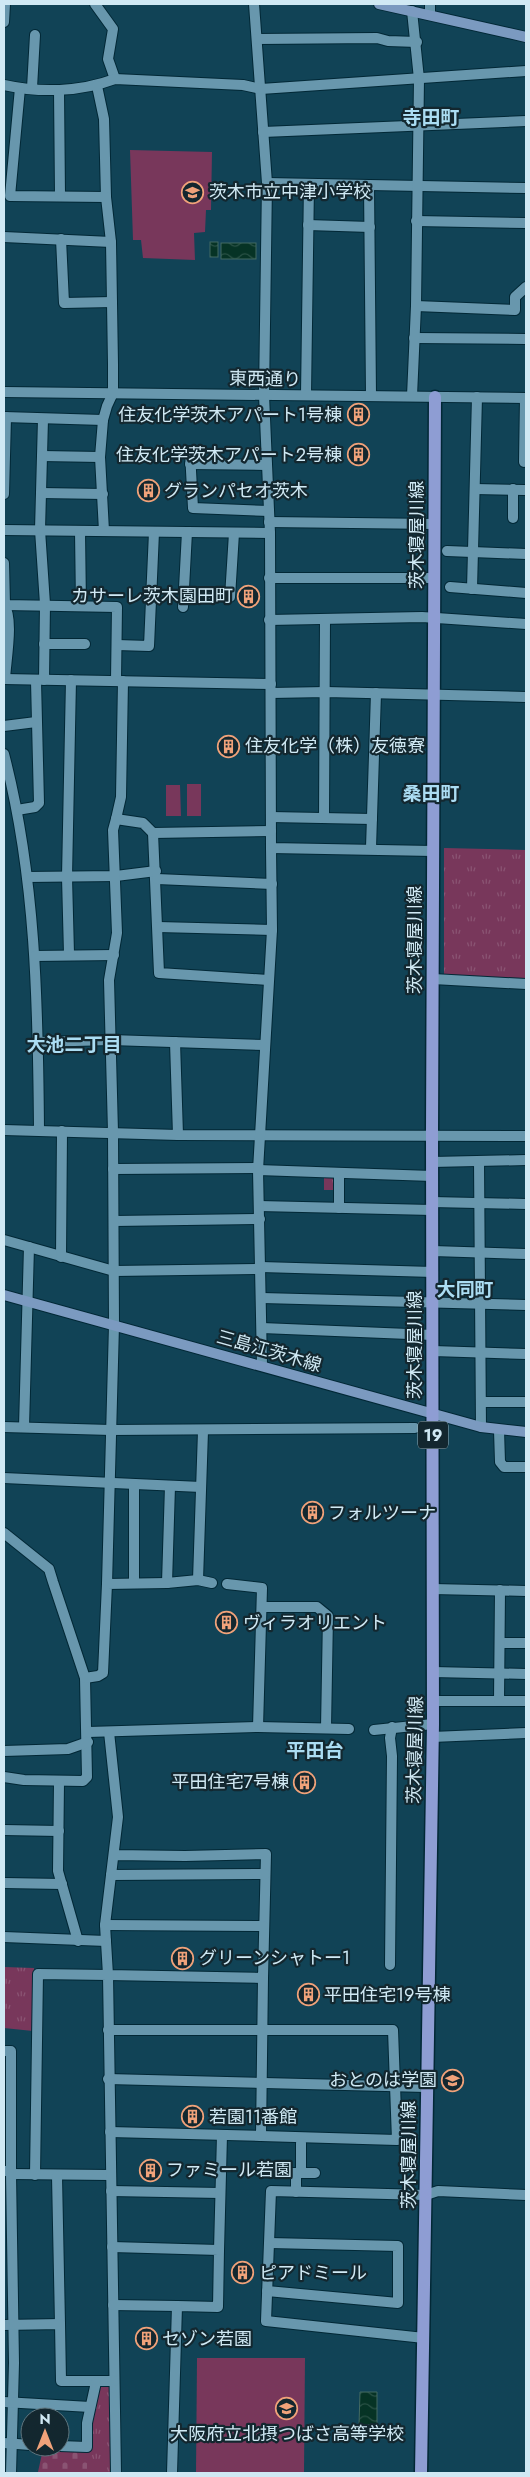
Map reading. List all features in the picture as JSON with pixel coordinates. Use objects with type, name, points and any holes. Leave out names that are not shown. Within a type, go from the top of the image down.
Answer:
[{"type":"main road","points":[[379,4],[526,37]]},
{"type":"main road","name":"茨木寝屋川線","points":[[421,2473],[433,1724],[432,1134],[435,397]]},
{"type":"main road","name":"三島江茨木線","points":[[4,1295],[262,1365],[433,1414],[499,1430],[526,1432]]},
{"type":"street","points":[[4,22],[5,4]]},
{"type":"street","points":[[95,4],[113,29],[108,59],[115,79]]},
{"type":"street","points":[[254,4],[267,184],[264,395],[270,533],[268,620],[272,930],[258,1169],[262,1365]]},
{"type":"street","points":[[430,4],[430,15]]},
{"type":"street","points":[[412,11],[417,42],[419,79],[416,186],[416,306],[412,396]]},
{"type":"street","points":[[32,88],[35,35]]},
{"type":"street","points":[[257,39],[377,38],[388,41],[417,42]]},
{"type":"street","points":[[4,85],[20,88],[59,90],[97,86],[115,79],[243,85],[261,89],[526,71]]},
{"type":"street","points":[[97,86],[104,119],[106,197],[111,242],[112,302],[113,393],[103,420],[100,457],[104,531]]},
{"type":"street","points":[[20,88],[10,196],[106,197]]},
{"type":"street","points":[[59,90],[60,196]]},
{"type":"street","points":[[263,132],[526,121]]},
{"type":"street","points":[[267,184],[526,188]]},
{"type":"street","points":[[306,395],[309,184]]},
{"type":"street","points":[[370,186],[371,396]]},
{"type":"street","points":[[416,221],[526,223]]},
{"type":"street","points":[[308,225],[370,227]]},
{"type":"street","points":[[4,237],[111,242]]},
{"type":"street","points":[[60,239],[64,303],[112,302]]},
{"type":"street","points":[[416,306],[515,310],[515,297],[526,287]]},
{"type":"street","points":[[414,338],[526,339]]},
{"type":"street","name":"東西通り","points":[[4,392],[526,398]]},
{"type":"street","points":[[472,589],[477,397]]},
{"type":"street","points":[[524,462],[526,398]]},
{"type":"street","points":[[4,494],[5,417],[103,420]]},
{"type":"street","points":[[18,810],[35,807],[39,804],[36,722],[44,644],[45,604],[40,530],[43,419]]},
{"type":"street","points":[[190,452],[193,508],[269,511]]},
{"type":"street","points":[[42,456],[100,457]]},
{"type":"street","points":[[190,464],[267,465]]},
{"type":"street","points":[[475,489],[525,490]]},
{"type":"street","points":[[513,489],[513,518]]},
{"type":"street","points":[[41,493],[103,494]]},
{"type":"street","points":[[269,522],[435,524]]},
{"type":"street","points":[[4,530],[270,533]]},
{"type":"street","points":[[80,531],[81,606]]},
{"type":"street","points":[[117,645],[149,646],[154,532]]},
{"type":"street","points":[[183,607],[187,532]]},
{"type":"street","points":[[207,595],[230,597],[234,533]]},
{"type":"street","points":[[447,552],[526,554]]},
{"type":"street","points":[[4,563],[4,605],[8,612],[5,679],[120,681],[326,692],[526,697]]},
{"type":"street","points":[[269,578],[434,578]]},
{"type":"street","points":[[450,587],[526,593]]},
{"type":"street","points":[[4,605],[117,606],[121,797],[113,830],[117,933],[109,980],[113,1132],[114,1325],[107,1584],[103,1673],[98,1676],[85,1678]]},
{"type":"street","points":[[268,620],[434,619],[526,624]]},
{"type":"street","points":[[324,818],[325,620]]},
{"type":"street","points":[[44,644],[85,644]]},
{"type":"street","points":[[69,954],[67,878],[71,680]]},
{"type":"street","points":[[371,848],[376,693]]},
{"type":"street","points":[[4,726],[36,722]]},
{"type":"street","points":[[4,754],[18,810],[35,956],[39,1130]]},
{"type":"street","points":[[271,817],[372,819]]},
{"type":"street","points":[[116,819],[143,823],[153,833],[159,973],[268,980]]},
{"type":"street","points":[[153,833],[271,831]]},
{"type":"street","points":[[271,848],[371,848],[433,851]]},
{"type":"street","points":[[27,876],[67,878],[156,875],[272,884]]},
{"type":"street","points":[[158,927],[272,930]]},
{"type":"street","points":[[35,956],[69,954],[114,955]]},
{"type":"street","points":[[433,980],[526,984]]},
{"type":"street","points":[[38,1042],[111,1040],[265,1045]]},
{"type":"street","points":[[175,1042],[178,1135]]},
{"type":"street","points":[[4,1130],[178,1135],[432,1134],[526,1136]]},
{"type":"street","points":[[61,1257],[62,1131]]},
{"type":"street","points":[[432,1162],[526,1160]]},
{"type":"street","points":[[479,1161],[481,1426]]},
{"type":"street","points":[[113,1169],[258,1169],[432,1176]]},
{"type":"street","points":[[339,1173],[339,1208]]},
{"type":"street","points":[[259,1206],[339,1208],[480,1203],[526,1204]]},
{"type":"street","points":[[114,1221],[260,1219]]},
{"type":"street","points":[[4,1240],[114,1271],[261,1268],[433,1272]]},
{"type":"street","points":[[24,1427],[29,1247]]},
{"type":"street","points":[[433,1250],[526,1254]]},
{"type":"street","points":[[262,1298],[526,1304]]},
{"type":"street","points":[[262,1328],[433,1335]]},
{"type":"street","points":[[433,1352],[526,1354]]},
{"type":"street","points":[[481,1402],[526,1402]]},
{"type":"street","points":[[4,1427],[203,1431],[415,1428]]},
{"type":"street","points":[[499,1430],[500,1462],[504,1467],[526,1467]]},
{"type":"street","points":[[198,1580],[203,1431]]},
{"type":"street","points":[[4,1478],[201,1487]]},
{"type":"street","points":[[134,1484],[134,1582]]},
{"type":"street","points":[[167,1583],[170,1486]]},
{"type":"street","points":[[4,1533],[48,1569],[85,1678],[88,1737],[86,1779],[77,1782],[59,1782],[4,1777]]},
{"type":"street","points":[[107,1584],[134,1582],[167,1583],[198,1580],[212,1583]]},
{"type":"street","points":[[227,1584],[262,1588],[258,1727]]},
{"type":"street","points":[[433,1589],[526,1591]]},
{"type":"street","points":[[499,1701],[500,1590]]},
{"type":"street","points":[[262,1607],[317,1608],[328,1616],[326,1728]]},
{"type":"street","points":[[500,1643],[526,1643]]},
{"type":"street","points":[[433,1672],[526,1674]]},
{"type":"street","points":[[433,1701],[526,1701]]},
{"type":"street","points":[[374,1730],[392,1726],[433,1724]]},
{"type":"street","points":[[390,1965],[392,1763],[390,1738],[392,1726]]},
{"type":"street","points":[[4,1751],[68,1749],[88,1737],[109,1732],[258,1727],[349,1729]]},
{"type":"street","points":[[109,1732],[118,1817],[105,1925],[108,1975],[108,2079],[116,2473]]},
{"type":"street","points":[[432,1737],[526,1733]]},
{"type":"street","points":[[59,1782],[58,1871],[78,1941]]},
{"type":"street","points":[[4,1830],[58,1831]]},
{"type":"street","points":[[114,1855],[266,1854],[263,1926],[261,2136]]},
{"type":"street","points":[[185,1856],[187,1875]]},
{"type":"street","points":[[111,1875],[265,1874]]},
{"type":"street","points":[[4,1882],[62,1884]]},
{"type":"street","points":[[105,1925],[263,1926]]},
{"type":"street","points":[[4,1937],[106,1941]]},
{"type":"street","points":[[35,2175],[38,1974],[263,1978]]},
{"type":"street","points":[[108,2030],[262,2028],[393,2030],[397,2140],[110,2132]]},
{"type":"street","points":[[4,2051],[11,2052],[8,2402],[10,2473]]},
{"type":"street","points":[[108,2079],[426,2087]]},
{"type":"street","points":[[112,2305],[218,2307],[222,2135]]},
{"type":"street","points":[[296,2192],[301,2143]]},
{"type":"street","points":[[9,2172],[57,2176],[110,2175]]},
{"type":"street","points":[[281,2172],[315,2173]]},
{"type":"street","points":[[57,2176],[61,2381],[114,2381]]},
{"type":"street","points":[[111,2191],[220,2193]]},
{"type":"street","points":[[424,2338],[266,2321],[271,2191],[426,2195],[438,2191],[526,2195]]},
{"type":"street","points":[[267,2292],[398,2303],[398,2246],[270,2244]]},
{"type":"street","points":[[112,2247],[219,2250]]},
{"type":"street","points":[[172,2473],[177,2306]]},
{"type":"street","points":[[9,2324],[60,2324]]},
{"type":"street","points":[[70,2446],[87,2447],[90,2407],[96,2382]]},
{"type":"street","points":[[8,2402],[90,2407]]},
{"type":"green space","points":[[130,150],[212,152],[211,210],[206,210],[205,232],[194,233],[195,260],[143,258],[141,240],[133,240]]},
{"type":"green space","points":[[187,784],[201,784],[201,816],[187,816]]},
{"type":"green space","points":[[166,785],[180,785],[181,816],[166,816]]},
{"type":"green space","points":[[444,848],[526,850],[526,980],[444,978]]},
{"type":"green space","points":[[324,1177],[333,1177],[336,1180],[336,1190],[324,1190]]},
{"type":"green space","points":[[4,1967],[34,1968],[33,2031],[4,2028]]},
{"type":"green space","points":[[197,2358],[305,2358],[304,2473],[196,2473]]},
{"type":"green space","points":[[99,2385],[110,2385],[111,2473],[87,2473],[87,2450]]},
{"type":"green space","points":[[70,2450],[87,2450],[87,2473],[38,2472],[41,2457],[70,2457]]},
{"type":"water","points":[[210,242],[218,242],[218,257],[210,257]]},
{"type":"water","points":[[221,243],[256,243],[256,259],[221,259]]},
{"type":"water","points":[[360,2392],[377,2392],[377,2425],[359,2425]]},
{"type":"place","name":"茨木市立中津小学校","points":[[193,192]]},
{"type":"place","name":"住友化学茨木アパート1号棟","points":[[358,415]]},
{"type":"place","name":"住友化学茨木アパート2号棟","points":[[358,455]]},
{"type":"place","name":"グランパセオ茨木","points":[[148,491]]},
{"type":"place","name":"カサーレ茨木園田町","points":[[249,596]]},
{"type":"place","name":"住友化学（株）友徳寮","points":[[229,746]]},
{"type":"place","name":"フォルツーナ","points":[[312,1513]]},
{"type":"place","name":"ヴィラオリエント","points":[[227,1623]]},
{"type":"place","name":"平田住宅7号棟","points":[[305,1782]]},
{"type":"place","name":"グリーンシャトー1","points":[[183,1958]]},
{"type":"place","name":"平田住宅19号棟","points":[[308,1995]]},
{"type":"place","name":"おとのは学園","points":[[453,2080]]},
{"type":"place","name":"若園11番館","points":[[193,2117]]},
{"type":"place","name":"ファミール若園","points":[[150,2170]]},
{"type":"place","name":"ピアドミール","points":[[243,2273]]},
{"type":"place","name":"セゾン若園","points":[[146,2339]]},
{"type":"place","name":"大阪府立北摂つばさ高等学校","points":[[287,2409]]},
{"type":"district","name":"寺田町","points":[[431,117]]},
{"type":"district","name":"桑田町","points":[[431,793]]},
{"type":"district","name":"大池二丁目","points":[[74,1044]]},
{"type":"district","name":"大同町","points":[[465,1289]]},
{"type":"district","name":"平田台","points":[[315,1750]]}]
